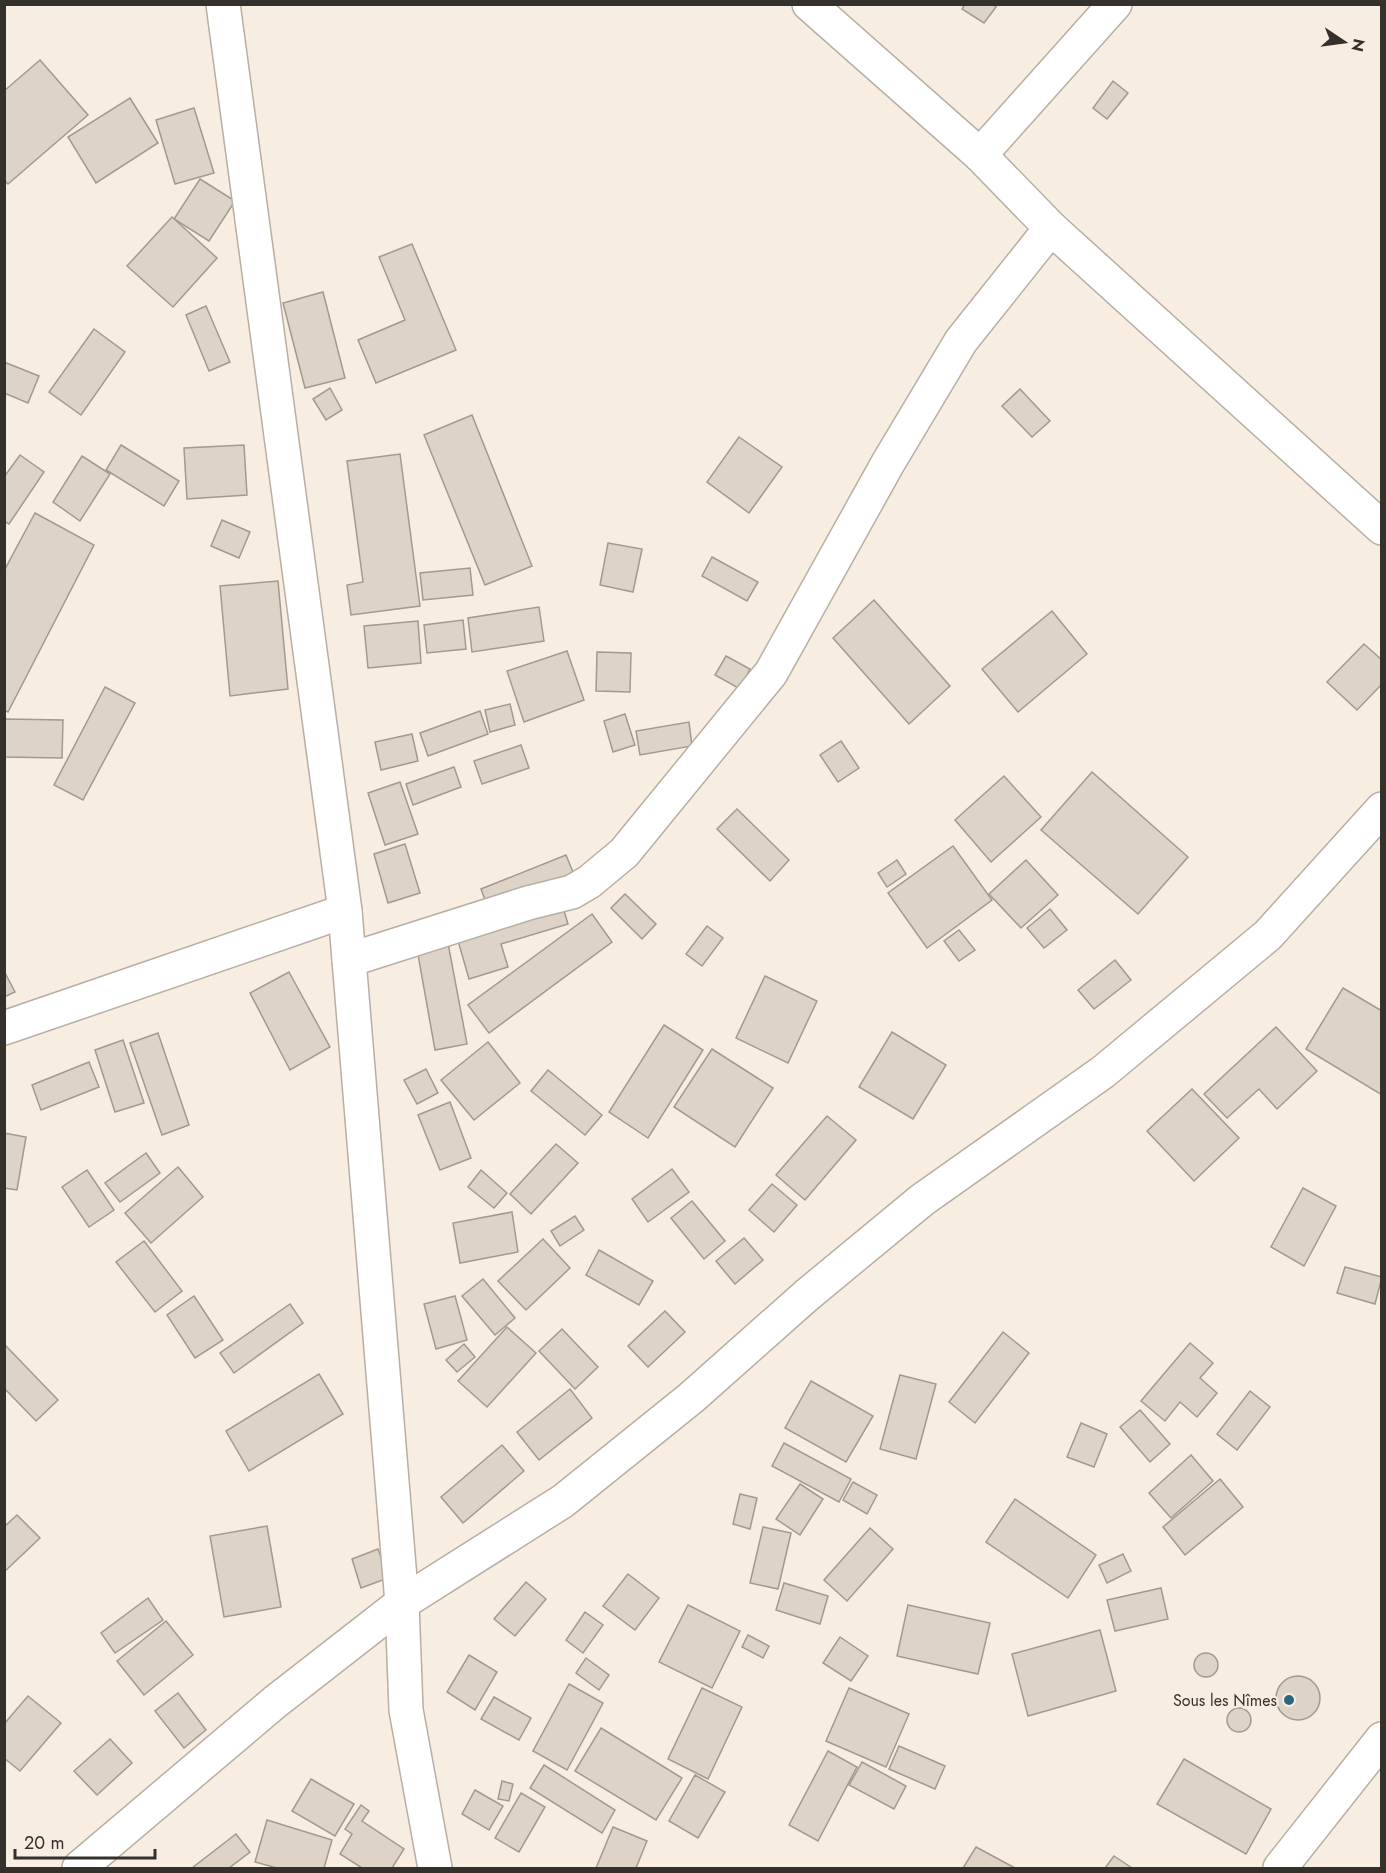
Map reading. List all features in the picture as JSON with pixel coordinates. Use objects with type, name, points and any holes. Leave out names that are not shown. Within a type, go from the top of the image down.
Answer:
[{"type":"street","points":[[223,4],[345,911],[402,1603],[406,1710],[435,1869]]},
{"type":"street","points":[[809,4],[980,155],[1051,228],[1382,528]]},
{"type":"street","points":[[980,155],[1115,4]]},
{"type":"street","points":[[349,960],[528,903],[572,892],[589,882],[624,853],[771,673],[888,463],[961,341],[1051,228]]},
{"type":"street","points":[[79,1869],[275,1702],[402,1603],[563,1501],[692,1398],[807,1295],[922,1200],[1103,1072],[1268,935],[1382,809]]},
{"type":"street","points":[[4,1028],[345,911]]},
{"type":"street","points":[[1280,1869],[1382,1739]]},
{"type":"building","points":[[965,4],[993,4],[996,7],[984,23],[962,9]]},
{"type":"building","points":[[40,60],[88,115],[8,184],[4,180],[4,91]]},
{"type":"building","points":[[1113,81],[1128,93],[1107,119],[1093,108]]},
{"type":"building","points":[[130,98],[158,143],[96,183],[68,137]]},
{"type":"building","points":[[194,108],[214,173],[175,184],[156,120]]},
{"type":"building","points":[[200,179],[235,201],[209,241],[174,219]]},
{"type":"building","points":[[172,217],[217,258],[173,307],[127,266]]},
{"type":"building","points":[[412,244],[456,350],[376,383],[358,340],[405,320],[379,257]]},
{"type":"building","points":[[323,292],[345,378],[305,388],[283,303]]},
{"type":"building","points":[[206,306],[230,362],[209,371],[186,315]]},
{"type":"building","points":[[94,329],[125,352],[81,415],[49,392]]},
{"type":"building","points":[[4,362],[39,376],[28,403],[4,393]]},
{"type":"building","points":[[330,388],[342,410],[326,420],[313,399]]},
{"type":"building","points":[[1020,389],[1050,421],[1032,437],[1002,406]]},
{"type":"building","points":[[472,415],[532,566],[485,585],[424,435]]},
{"type":"building","points":[[739,437],[782,467],[749,513],[707,482]]},
{"type":"building","points":[[121,445],[179,481],[164,506],[106,470]]},
{"type":"building","points":[[244,445],[247,495],[187,499],[184,448]]},
{"type":"building","points":[[400,454],[420,606],[351,615],[347,585],[363,582],[347,461]]},
{"type":"building","points":[[20,455],[44,472],[9,524],[4,521],[4,477]]},
{"type":"building","points":[[82,456],[110,474],[80,521],[53,502]]},
{"type":"building","points":[[35,513],[94,545],[8,712],[4,710],[4,571]]},
{"type":"building","points":[[222,520],[250,532],[239,558],[211,546]]},
{"type":"building","points":[[608,543],[642,549],[633,592],[600,585]]},
{"type":"building","points":[[712,557],[758,582],[747,601],[702,576]]},
{"type":"building","points":[[470,568],[473,595],[423,600],[420,573]]},
{"type":"building","points":[[278,581],[288,689],[230,696],[220,586]]},
{"type":"building","points":[[874,600],[950,686],[909,724],[833,638]]},
{"type":"building","points":[[539,607],[544,641],[472,652],[468,618]]},
{"type":"building","points":[[1052,611],[1087,654],[1018,712],[982,669]]},
{"type":"building","points":[[463,620],[466,649],[427,653],[424,625]]},
{"type":"building","points":[[418,621],[421,663],[368,668],[364,626]]},
{"type":"building","points":[[1364,644],[1382,660],[1382,684],[1357,710],[1327,682]]},
{"type":"building","points":[[567,651],[584,700],[524,722],[507,671]]},
{"type":"building","points":[[597,652],[631,653],[630,692],[596,691]]},
{"type":"building","points":[[726,656],[750,669],[740,689],[715,675]]},
{"type":"building","points":[[105,687],[135,703],[83,800],[54,785]]},
{"type":"building","points":[[510,704],[515,725],[490,732],[485,710]]},
{"type":"building","points":[[480,711],[488,734],[428,756],[420,733]]},
{"type":"building","points":[[625,714],[635,745],[613,752],[604,721]]},
{"type":"building","points":[[5,719],[63,720],[62,758],[4,757]]},
{"type":"building","points":[[689,722],[692,746],[640,755],[636,731]]},
{"type":"building","points":[[412,734],[418,761],[381,770],[375,742]]},
{"type":"building","points":[[841,741],[859,768],[838,782],[820,755]]},
{"type":"building","points":[[521,745],[529,768],[482,784],[474,761]]},
{"type":"building","points":[[454,767],[461,787],[413,805],[406,784]]},
{"type":"building","points":[[1092,772],[1188,857],[1138,914],[1041,830]]},
{"type":"building","points":[[1004,776],[1041,817],[991,862],[955,820]]},
{"type":"building","points":[[400,782],[418,834],[385,845],[368,793]]},
{"type":"building","points":[[737,809],[789,860],[770,881],[717,829]]},
{"type":"building","points":[[405,844],[420,893],[388,903],[374,854]]},
{"type":"building","points":[[953,846],[992,900],[927,948],[888,893]]},
{"type":"building","points":[[566,855],[575,877],[489,911],[481,889]]},
{"type":"building","points":[[897,860],[906,874],[887,887],[878,873]]},
{"type":"building","points":[[1026,860],[1058,895],[1021,928],[989,894]]},
{"type":"building","points":[[625,894],[656,924],[642,939],[611,908]]},
{"type":"building","points":[[560,897],[568,924],[501,944],[508,967],[469,979],[455,930]]},
{"type":"building","points":[[1050,909],[1067,930],[1044,948],[1027,928]]},
{"type":"building","points":[[592,914],[612,942],[489,1033],[468,1005]]},
{"type":"building","points":[[707,926],[723,938],[702,966],[686,954]]},
{"type":"building","points":[[959,930],[975,950],[959,961],[944,941]]},
{"type":"building","points":[[448,943],[467,1044],[435,1050],[417,949]]},
{"type":"building","points":[[1115,960],[1131,980],[1094,1009],[1078,990]]},
{"type":"building","points":[[4,971],[15,992],[4,997]]},
{"type":"building","points":[[289,972],[330,1047],[290,1070],[250,993]]},
{"type":"building","points":[[765,976],[817,1001],[788,1063],[736,1038]]},
{"type":"building","points":[[1343,988],[1382,1011],[1382,1095],[1306,1049]]},
{"type":"building","points":[[664,1025],[703,1050],[648,1138],[609,1112]]},
{"type":"building","points":[[1276,1027],[1317,1071],[1277,1109],[1259,1089],[1227,1118],[1204,1094]]},
{"type":"building","points":[[892,1032],[946,1065],[913,1119],[859,1087]]},
{"type":"building","points":[[158,1033],[189,1125],[162,1135],[130,1043]]},
{"type":"building","points":[[123,1040],[144,1103],[115,1112],[95,1050]]},
{"type":"building","points":[[488,1042],[520,1083],[474,1120],[441,1080]]},
{"type":"building","points":[[712,1049],[773,1088],[735,1147],[674,1107]]},
{"type":"building","points":[[89,1062],[99,1087],[41,1110],[32,1085]]},
{"type":"building","points":[[426,1069],[438,1093],[417,1104],[404,1080]]},
{"type":"building","points":[[548,1070],[602,1115],[585,1135],[531,1091]]},
{"type":"building","points":[[1192,1089],[1239,1138],[1194,1181],[1147,1131]]},
{"type":"building","points":[[450,1102],[471,1158],[440,1170],[418,1115]]},
{"type":"building","points":[[827,1116],[856,1140],[805,1200],[776,1175]]},
{"type":"building","points":[[4,1133],[26,1137],[17,1190],[4,1188]]},
{"type":"building","points":[[556,1144],[578,1163],[531,1214],[510,1194]]},
{"type":"building","points":[[146,1153],[160,1173],[120,1202],[105,1183]]},
{"type":"building","points":[[178,1167],[203,1197],[151,1243],[125,1213]]},
{"type":"building","points":[[672,1169],[689,1192],[648,1222],[632,1199]]},
{"type":"building","points":[[87,1170],[114,1210],[89,1227],[62,1187]]},
{"type":"building","points":[[481,1170],[507,1193],[494,1208],[468,1187]]},
{"type":"building","points":[[772,1184],[797,1205],[774,1232],[749,1210]]},
{"type":"building","points":[[1303,1188],[1336,1206],[1304,1266],[1271,1247]]},
{"type":"building","points":[[692,1201],[725,1241],[704,1259],[671,1218]]},
{"type":"building","points":[[512,1212],[518,1252],[460,1263],[453,1223]]},
{"type":"building","points":[[575,1216],[584,1230],[560,1246],[551,1231]]},
{"type":"building","points":[[744,1238],[763,1260],[735,1284],[716,1261]]},
{"type":"building","points":[[543,1239],[570,1268],[526,1310],[498,1281]]},
{"type":"building","points":[[144,1241],[182,1291],[155,1312],[116,1262]]},
{"type":"building","points":[[599,1250],[653,1281],[639,1305],[586,1275]]},
{"type":"building","points":[[1345,1267],[1382,1277],[1375,1304],[1337,1293]]},
{"type":"building","points":[[483,1279],[515,1318],[495,1335],[462,1296]]},
{"type":"building","points":[[194,1296],[223,1340],[195,1358],[167,1315]]},
{"type":"building","points":[[455,1296],[467,1340],[436,1349],[424,1304]]},
{"type":"building","points":[[290,1304],[303,1323],[234,1373],[220,1353]]},
{"type":"building","points":[[665,1311],[685,1332],[648,1367],[628,1346]]},
{"type":"building","points":[[507,1327],[536,1353],[487,1407],[458,1381]]},
{"type":"building","points":[[562,1329],[598,1367],[575,1389],[539,1351]]},
{"type":"building","points":[[1003,1332],[1029,1353],[975,1423],[949,1402]]},
{"type":"building","points":[[1190,1343],[1213,1363],[1200,1378],[1217,1393],[1197,1417],[1180,1402],[1165,1421],[1141,1401]]},
{"type":"building","points":[[464,1344],[475,1357],[457,1372],[446,1360]]},
{"type":"building","points":[[5,1345],[58,1400],[36,1421],[4,1388]]},
{"type":"building","points":[[319,1374],[343,1414],[249,1471],[226,1431]]},
{"type":"building","points":[[900,1375],[936,1384],[916,1459],[880,1449]]},
{"type":"building","points":[[811,1381],[873,1416],[846,1462],[785,1428]]},
{"type":"building","points":[[570,1389],[592,1418],[539,1460],[517,1432]]},
{"type":"building","points":[[1250,1391],[1270,1407],[1237,1450],[1217,1434]]},
{"type":"building","points":[[1140,1410],[1170,1444],[1150,1462],[1120,1427]]},
{"type":"building","points":[[1081,1423],[1107,1434],[1094,1467],[1067,1457]]},
{"type":"building","points":[[784,1443],[851,1479],[839,1502],[772,1466]]},
{"type":"building","points":[[502,1445],[524,1471],[463,1523],[441,1497]]},
{"type":"building","points":[[1191,1455],[1213,1481],[1171,1518],[1149,1493]]},
{"type":"building","points":[[1220,1479],[1243,1507],[1185,1555],[1163,1527]]},
{"type":"building","points":[[853,1482],[877,1495],[867,1514],[843,1500]]},
{"type":"building","points":[[800,1484],[823,1499],[800,1535],[776,1519]]},
{"type":"building","points":[[740,1494],[757,1498],[750,1529],[733,1524]]},
{"type":"building","points":[[1015,1499],[1096,1555],[1068,1598],[986,1542]]},
{"type":"building","points":[[17,1515],[40,1538],[4,1572],[4,1527]]},
{"type":"building","points":[[267,1526],[281,1607],[224,1617],[210,1536]]},
{"type":"building","points":[[763,1527],[791,1533],[778,1589],[750,1583]]},
{"type":"building","points":[[870,1528],[893,1549],[847,1601],[824,1580]]},
{"type":"building","points":[[378,1549],[388,1578],[361,1588],[352,1559]]},
{"type":"building","points":[[1123,1554],[1131,1571],[1107,1583],[1099,1565]]},
{"type":"building","points":[[628,1574],[659,1598],[635,1630],[603,1606]]},
{"type":"building","points":[[526,1582],[546,1599],[515,1636],[494,1619]]},
{"type":"building","points":[[784,1583],[828,1596],[820,1624],[776,1610]]},
{"type":"building","points":[[1161,1588],[1168,1619],[1115,1631],[1107,1600]]},
{"type":"building","points":[[148,1598],[163,1620],[115,1653],[101,1633]]},
{"type":"building","points":[[688,1605],[740,1631],[712,1688],[659,1662]]},
{"type":"building","points":[[908,1605],[990,1623],[978,1674],[897,1656]]},
{"type":"building","points":[[585,1612],[603,1625],[583,1653],[566,1640]]},
{"type":"building","points":[[166,1621],[193,1655],[144,1695],[117,1661]]},
{"type":"building","points":[[1100,1630],[1116,1691],[1028,1716],[1012,1654]]},
{"type":"building","points":[[748,1635],[769,1646],[763,1658],[742,1647]]},
{"type":"building","points":[[840,1637],[868,1656],[851,1681],[823,1663]]},
{"type":"building","points":[[1201,1653],[1211,1653],[1218,1660],[1218,1670],[1211,1677],[1201,1677],[1194,1670],[1194,1660]]},
{"type":"building","points":[[469,1655],[497,1672],[475,1710],[447,1692]]},
{"type":"building","points":[[586,1658],[609,1675],[599,1690],[576,1673]]},
{"type":"building","points":[[1298,1676],[1307,1677],[1314,1682],[1319,1689],[1319,1707],[1314,1714],[1307,1719],[1298,1720],[1289,1719],[1282,1714],[1277,1707],[1276,1698],[1277,1689],[1282,1682],[1289,1677]]},
{"type":"building","points":[[569,1684],[603,1703],[567,1770],[533,1751]]},
{"type":"building","points":[[702,1688],[742,1707],[708,1779],[668,1759]]},
{"type":"building","points":[[849,1688],[909,1714],[886,1767],[826,1741]]},
{"type":"building","points":[[178,1693],[206,1730],[184,1748],[155,1711]]},
{"type":"building","points":[[28,1696],[61,1723],[20,1771],[4,1758],[4,1724]]},
{"type":"building","points":[[494,1697],[531,1718],[519,1740],[481,1719]]},
{"type":"building","points":[[1239,1708],[1248,1711],[1251,1720],[1248,1729],[1239,1732],[1230,1729],[1227,1720],[1230,1711]]},
{"type":"building","points":[[601,1728],[682,1778],[656,1820],[575,1771]]},
{"type":"building","points":[[110,1739],[132,1763],[97,1795],[74,1771]]},
{"type":"building","points":[[899,1746],[945,1766],[935,1789],[889,1769]]},
{"type":"building","points":[[828,1751],[857,1767],[818,1841],[789,1825]]},
{"type":"building","points":[[1184,1759],[1271,1809],[1246,1854],[1157,1804]]},
{"type":"building","points":[[862,1762],[906,1786],[894,1809],[849,1785]]},
{"type":"building","points":[[544,1765],[615,1810],[602,1833],[530,1788]]},
{"type":"building","points":[[695,1775],[725,1792],[698,1838],[669,1821]]},
{"type":"building","points":[[311,1779],[354,1804],[335,1836],[292,1811]]},
{"type":"building","points":[[502,1781],[513,1784],[509,1801],[498,1799]]},
{"type":"building","points":[[475,1790],[503,1806],[489,1830],[462,1814]]},
{"type":"building","points":[[521,1793],[545,1807],[519,1852],[495,1838]]},
{"type":"building","points":[[361,1805],[369,1811],[362,1821],[404,1849],[392,1868],[362,1868],[340,1854],[352,1834],[345,1829]]},
{"type":"building","points":[[267,1820],[332,1840],[324,1868],[277,1868],[255,1862]]},
{"type":"building","points":[[613,1827],[647,1841],[636,1868],[596,1868]]},
{"type":"building","points":[[236,1834],[250,1852],[229,1868],[192,1868]]},
{"type":"building","points":[[976,1847],[1015,1868],[963,1868]]},
{"type":"building","points":[[1114,1856],[1132,1868],[1105,1868]]},
{"type":"place","name":"Sous les Nîmes","points":[[1289,1700]]}]
